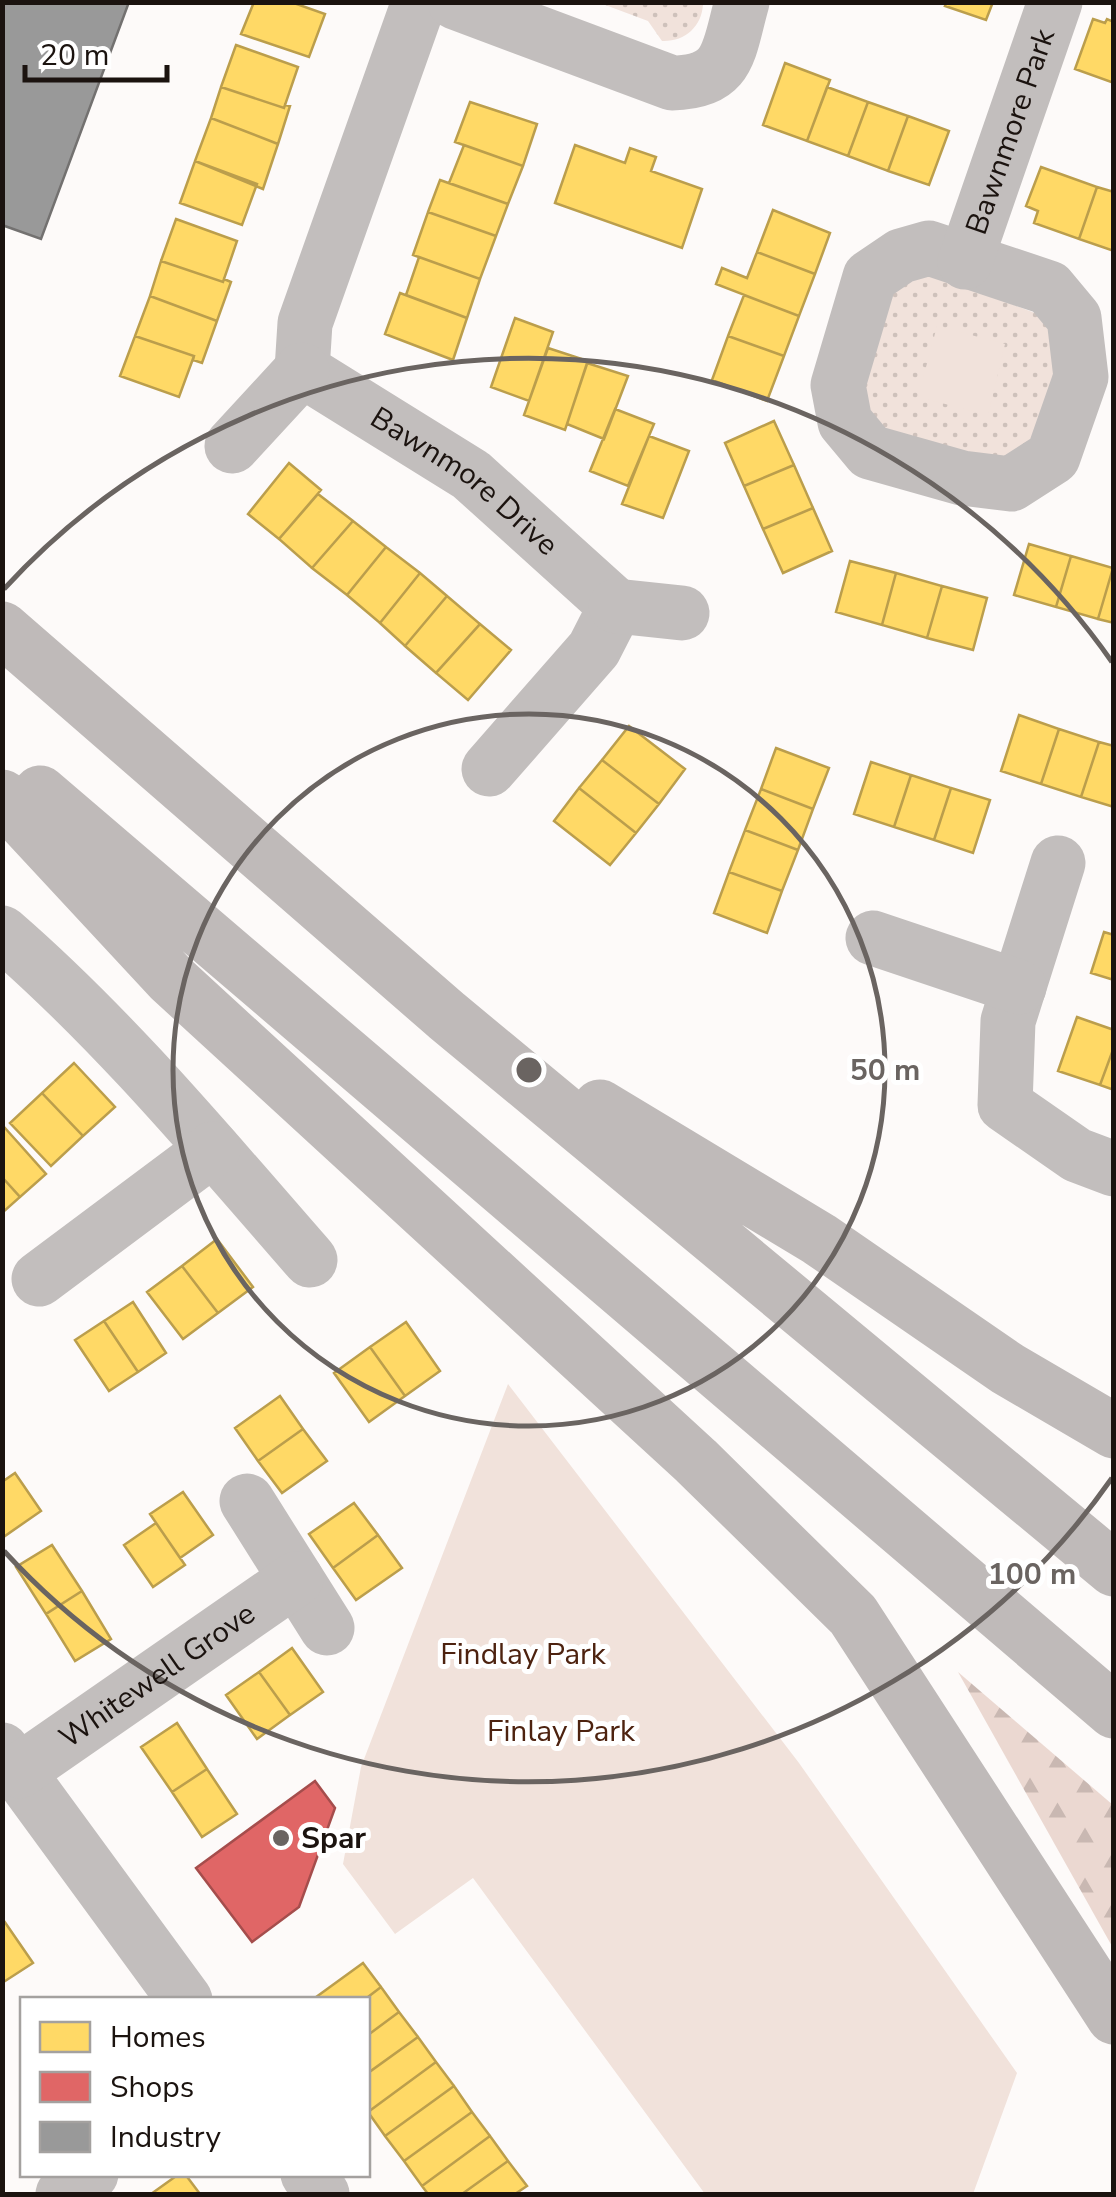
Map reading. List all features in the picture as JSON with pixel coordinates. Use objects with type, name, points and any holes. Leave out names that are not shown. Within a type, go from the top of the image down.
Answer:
[{"type":"highway","points":[[2,630],[448,1016],[1114,1569]]},
{"type":"highway","points":[[2,761],[1114,1710]]},
{"type":"highway","points":[[2,796],[171,978],[696,1461],[853,1615],[1114,2017]]},
{"type":"highway","points":[[448,1016],[820,1239],[1008,1370],[1114,1432]]},
{"type":"street","points":[[232,446],[302,370],[305,323],[419,2]]},
{"type":"street","points":[[455,2],[672,84],[700,83],[723,64],[742,2]]},
{"type":"street","name":"Bawnmore Park","points":[[965,262],[1054,2]]},
{"type":"street","name":"Bawnmore Park","points":[[929,248],[965,262],[1049,288],[1074,318],[1081,377],[1053,457],[1011,484],[962,478],[870,452],[845,422],[838,385],[870,277],[901,256],[929,248]]},
{"type":"street","name":"Bawnmore Drive","points":[[302,370],[471,475],[616,606]]},
{"type":"street","points":[[489,769],[594,649],[616,606],[682,613]]},
{"type":"street","points":[[1058,863],[1008,1020],[1005,1106],[1077,1156],[1114,1169]]},
{"type":"street","points":[[2,933],[52,976],[310,1260]]},
{"type":"street","points":[[873,938],[1019,986]]},
{"type":"street","points":[[39,1279],[212,1149]]},
{"type":"street","points":[[248,1501],[326,1628]]},
{"type":"street","name":"Whitewell Grove","points":[[10,1760],[296,1579]]},
{"type":"street","points":[[10,1760],[183,1997]]},
{"type":"street","points":[[64,2194],[87,2177]]},
{"type":"green space","points":[[600,3],[703,4],[699,20],[690,32],[662,41],[648,21]]},
{"type":"green space","points":[[930,273],[1048,318],[1065,347],[1034,439],[1006,458],[891,441],[876,433],[862,383],[893,294],[917,275]]},
{"type":"green space","points":[[937,326],[1005,344],[988,415],[918,397]]},
{"type":"green space","name":"Finlay Park","points":[[508,1384],[799,1763],[1017,2073],[973,2194],[705,2194],[473,1878],[395,1934],[343,1864],[361,1767]]},
{"type":"green space","points":[[958,1672],[1113,1805],[1113,1948]]},
{"type":"building: Homes","points":[[254,2],[291,2],[325,14],[309,57],[241,34]]},
{"type":"building: Homes","points":[[947,2],[993,2],[986,20],[945,6]]},
{"type":"building: Homes","points":[[1093,19],[1114,22],[1114,83],[1075,69]]},
{"type":"building: Homes","points":[[236,45],[298,67],[284,108],[221,87]]},
{"type":"building: Homes","points":[[785,63],[830,80],[807,141],[763,125]]},
{"type":"building: Homes","points":[[221,87],[284,108],[290,106],[278,144],[211,118]]},
{"type":"building: Homes","points":[[827,87],[868,102],[848,156],[807,141]]},
{"type":"building: Homes","points":[[470,102],[537,124],[523,166],[455,142]]},
{"type":"building: Homes","points":[[868,102],[908,116],[888,171],[848,156]]},
{"type":"building: Homes","points":[[908,116],[949,131],[929,185],[888,171]]},
{"type":"building: Homes","points":[[211,118],[278,144],[263,189],[195,161]]},
{"type":"building: Homes","points":[[464,145],[523,166],[508,204],[449,183]]},
{"type":"building: Homes","points":[[575,145],[625,163],[630,148],[656,157],[651,171],[702,189],[682,248],[555,203]]},
{"type":"building: Homes","points":[[195,161],[257,184],[242,225],[180,203]]},
{"type":"building: Homes","points":[[1041,167],[1097,187],[1079,239],[1034,223],[1038,211],[1026,206]]},
{"type":"building: Homes","points":[[440,180],[508,204],[496,236],[428,212]]},
{"type":"building: Homes","points":[[1097,187],[1114,192],[1114,251],[1079,239]]},
{"type":"building: Homes","points":[[773,210],[830,233],[815,274],[757,252]]},
{"type":"building: Homes","points":[[428,212],[496,236],[480,279],[413,255]]},
{"type":"building: Homes","points":[[176,219],[237,241],[223,282],[161,261]]},
{"type":"building: Homes","points":[[757,252],[815,274],[799,316],[716,284],[722,268],[747,278]]},
{"type":"building: Homes","points":[[419,257],[480,279],[467,318],[406,295]]},
{"type":"building: Homes","points":[[161,261],[231,282],[217,321],[150,296]]},
{"type":"building: Homes","points":[[400,293],[467,318],[453,360],[385,334]]},
{"type":"building: Homes","points":[[744,295],[799,316],[784,356],[728,336]]},
{"type":"building: Homes","points":[[150,296],[217,321],[202,363],[193,360],[194,356],[135,336]]},
{"type":"building: Homes","points":[[515,318],[553,332],[529,401],[491,387]]},
{"type":"building: Homes","points":[[135,336],[194,356],[179,397],[120,376]]},
{"type":"building: Homes","points":[[728,336],[784,356],[767,401],[712,380]]},
{"type":"building: Homes","points":[[548,348],[588,361],[565,430],[524,415]]},
{"type":"building: Homes","points":[[587,363],[628,376],[604,439],[567,424]]},
{"type":"building: Homes","points":[[615,409],[654,424],[628,486],[590,471]]},
{"type":"building: Homes","points":[[774,421],[794,465],[744,486],[725,443]]},
{"type":"building: Homes","points":[[649,436],[689,451],[663,518],[622,504]]},
{"type":"building: Homes","points":[[289,463],[321,490],[279,539],[248,514]]},
{"type":"building: Homes","points":[[794,465],[813,508],[763,529],[744,486]]},
{"type":"building: Homes","points":[[318,494],[353,521],[312,568],[279,539]]},
{"type":"building: Homes","points":[[813,508],[832,551],[783,573],[763,529]]},
{"type":"building: Homes","points":[[353,521],[386,547],[347,595],[312,568]]},
{"type":"building: Homes","points":[[1029,544],[1071,556],[1056,607],[1014,595]]},
{"type":"building: Homes","points":[[386,547],[420,573],[380,623],[347,595]]},
{"type":"building: Homes","points":[[1071,556],[1113,568],[1098,619],[1056,607]]},
{"type":"building: Homes","points":[[850,561],[896,573],[882,625],[836,612]]},
{"type":"building: Homes","points":[[1114,568],[1114,623],[1098,619]]},
{"type":"building: Homes","points":[[420,573],[447,596],[405,646],[380,623]]},
{"type":"building: Homes","points":[[896,573],[942,586],[927,638],[882,625]]},
{"type":"building: Homes","points":[[942,586],[987,598],[973,650],[927,638]]},
{"type":"building: Homes","points":[[447,596],[480,624],[436,673],[405,646]]},
{"type":"building: Homes","points":[[480,624],[511,650],[468,700],[436,673]]},
{"type":"building: Homes","points":[[1019,715],[1059,729],[1041,784],[1001,771]]},
{"type":"building: Homes","points":[[629,726],[685,769],[659,804],[602,760]]},
{"type":"building: Homes","points":[[1059,729],[1099,742],[1081,797],[1041,784]]},
{"type":"building: Homes","points":[[1099,742],[1114,746],[1114,807],[1081,797]]},
{"type":"building: Homes","points":[[776,748],[829,768],[813,809],[761,789]]},
{"type":"building: Homes","points":[[602,760],[659,804],[636,833],[579,788]]},
{"type":"building: Homes","points":[[871,762],[911,775],[894,827],[854,814]]},
{"type":"building: Homes","points":[[911,775],[951,788],[934,840],[894,827]]},
{"type":"building: Homes","points":[[579,788],[636,833],[610,865],[554,821]]},
{"type":"building: Homes","points":[[951,788],[990,800],[973,853],[934,840]]},
{"type":"building: Homes","points":[[761,789],[813,809],[798,850],[745,830]]},
{"type":"building: Homes","points":[[745,830],[798,850],[782,891],[729,872]]},
{"type":"building: Homes","points":[[729,872],[782,891],[767,933],[714,913]]},
{"type":"building: Homes","points":[[1104,932],[1114,935],[1114,980],[1091,973]]},
{"type":"building: Homes","points":[[1077,1017],[1114,1030],[1114,1047],[1100,1085],[1058,1071]]},
{"type":"building: Homes","points":[[1114,1047],[1114,1090],[1100,1085]]},
{"type":"building: Homes","points":[[74,1063],[115,1107],[83,1136],[42,1093]]},
{"type":"building: Homes","points":[[42,1093],[83,1136],[51,1166],[10,1123]]},
{"type":"building: Homes","points":[[5,1128],[46,1174],[20,1197],[2,1177]]},
{"type":"building: Homes","points":[[2,1177],[20,1197],[2,1213]]},
{"type":"building: Homes","points":[[217,1239],[253,1287],[218,1313],[182,1266]]},
{"type":"building: Homes","points":[[182,1266],[218,1313],[183,1339],[147,1292]]},
{"type":"building: Homes","points":[[133,1302],[166,1353],[138,1372],[104,1321]]},
{"type":"building: Homes","points":[[104,1321],[138,1372],[109,1391],[75,1340]]},
{"type":"building: Homes","points":[[406,1322],[440,1371],[405,1396],[370,1347]]},
{"type":"building: Homes","points":[[370,1347],[405,1396],[369,1422],[334,1373]]},
{"type":"building: Homes","points":[[280,1396],[303,1429],[258,1461],[235,1428]]},
{"type":"building: Homes","points":[[303,1429],[327,1461],[282,1493],[258,1461]]},
{"type":"building: Homes","points":[[15,1473],[41,1511],[2,1538],[2,1482]]},
{"type":"building: Homes","points":[[183,1492],[213,1535],[180,1558],[150,1514]]},
{"type":"building: Homes","points":[[354,1503],[378,1535],[333,1568],[309,1534]]},
{"type":"building: Homes","points":[[156,1523],[185,1565],[153,1587],[124,1545]]},
{"type":"building: Homes","points":[[378,1535],[402,1568],[356,1600],[333,1568]]},
{"type":"building: Homes","points":[[52,1545],[82,1591],[46,1614],[16,1567]]},
{"type":"building: Homes","points":[[82,1591],[111,1639],[75,1661],[46,1614]]},
{"type":"building: Homes","points":[[292,1648],[323,1692],[290,1715],[259,1672]]},
{"type":"building: Homes","points":[[259,1672],[290,1715],[257,1739],[226,1695]]},
{"type":"building: Homes","points":[[177,1723],[207,1769],[172,1792],[141,1747]]},
{"type":"building: Homes","points":[[207,1769],[237,1814],[202,1837],[172,1792]]},
{"type":"building: Homes","points":[[2,1918],[33,1963],[2,1983]]},
{"type":"building: Homes","points":[[363,1963],[381,1987],[368,1997],[316,1997]]},
{"type":"building: Homes","points":[[381,1987],[399,2012],[370,2034],[370,1997]]},
{"type":"building: Homes","points":[[399,2012],[418,2037],[370,2072],[370,2034]]},
{"type":"building: Homes","points":[[418,2037],[436,2062],[370,2111],[370,2072]]},
{"type":"building: Homes","points":[[436,2062],[454,2086],[385,2136],[370,2111]]},
{"type":"building: Homes","points":[[454,2086],[472,2112],[404,2161],[385,2136]]},
{"type":"building: Homes","points":[[472,2112],[490,2136],[422,2186],[404,2161]]},
{"type":"building: Homes","points":[[490,2136],[508,2161],[462,2194],[428,2194],[422,2186]]},
{"type":"building: Homes","points":[[508,2161],[527,2186],[515,2194],[462,2194]]},
{"type":"building: Homes","points":[[175,2177],[187,2177],[200,2194],[151,2194]]},
{"type":"building: Shops","name":"Spar","points":[[315,1781],[335,1808],[299,1907],[252,1942],[196,1868]]},
{"type":"building: Industry","points":[[2,2],[129,2],[41,239],[2,225]]},
{"type":"place","name":"Spar","points":[[281,1838]]},
{"type":"park label","name":"Findlay Park","points":[[523,1654]]}]
